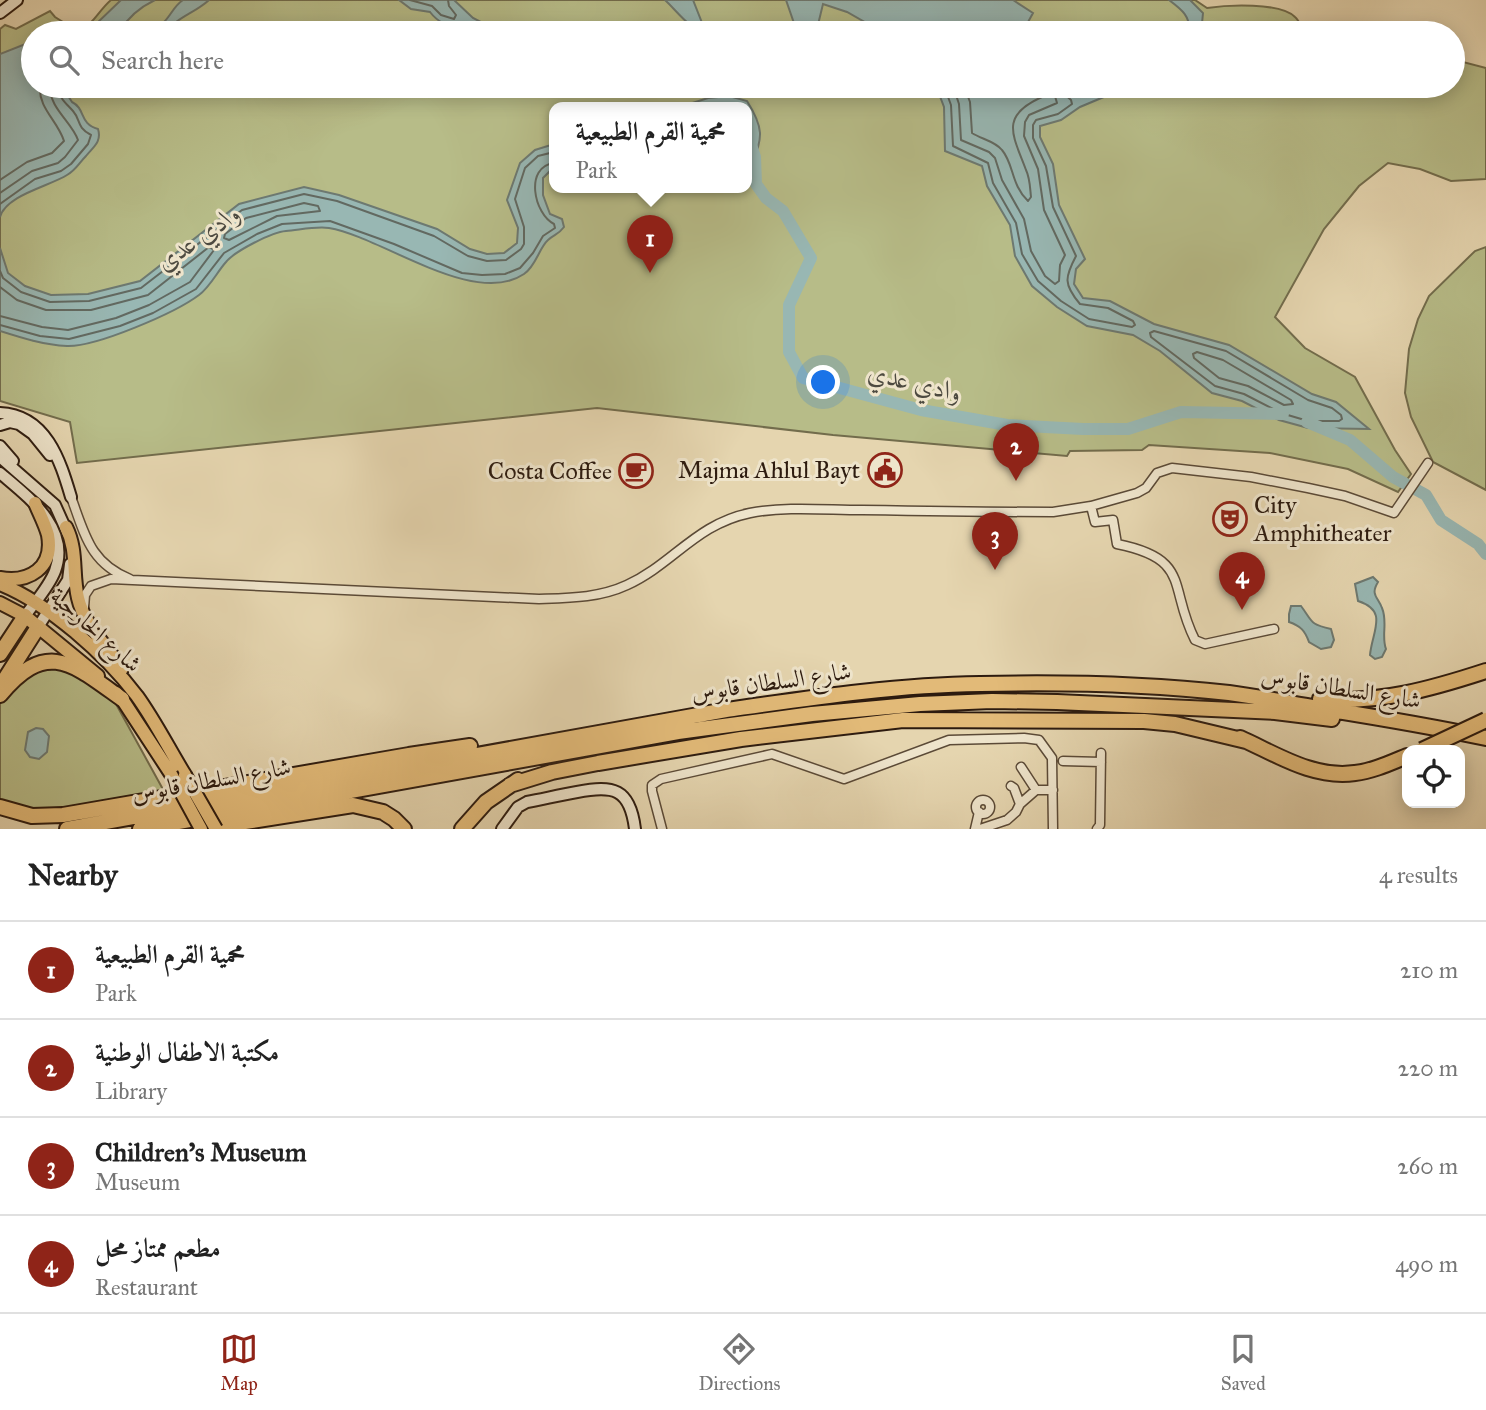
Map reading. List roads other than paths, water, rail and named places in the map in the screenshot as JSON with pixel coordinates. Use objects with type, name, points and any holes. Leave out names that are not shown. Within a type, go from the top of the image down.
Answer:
[{"type":"highway","points":[[0,654],[24,617]]},
{"type":"highway","points":[[0,686],[38,627]]},
{"type":"highway","points":[[0,695],[17,675],[26,669],[36,664],[56,662],[76,667],[130,698]]},
{"type":"highway","points":[[1230,693],[1360,701],[1418,691],[1486,671]]},
{"type":"highway","name":"شارع السلطان قابوس","points":[[67,829],[726,710],[918,687],[1077,684],[1230,693],[1432,726],[1486,738]]},
{"type":"highway","name":"شارع السلطان قابوس","points":[[140,829],[678,732],[812,714],[920,704],[992,701],[1275,712],[1372,724],[1486,748]]},
{"type":"highway","points":[[812,714],[1038,711],[1152,714],[1211,726],[1302,766],[1328,773],[1353,774],[1402,758]]},
{"type":"highway","points":[[510,785],[575,767],[741,738],[903,720],[1143,720],[1175,724],[1246,741]]},
{"type":"highway","points":[[1433,745],[1486,720]]},
{"type":"highway","points":[[461,829],[474,813],[510,785],[542,768],[641,747],[678,732]]},
{"type":"highway","points":[[0,807],[32,817],[63,815],[408,755],[464,747],[527,744]]},
{"type":"highway","points":[[201,829],[354,805],[383,812],[404,829]]},
{"type":"main road","points":[[0,13],[17,0]]},
{"type":"main road","points":[[0,413],[27,420],[45,436],[60,463],[71,497]]},
{"type":"main road","points":[[0,425],[10,422],[33,434],[49,454],[71,497]]},
{"type":"main road","points":[[0,446],[30,482]]},
{"type":"main road","points":[[0,457],[55,505],[75,547],[78,600],[92,627],[128,676],[130,698]]},
{"type":"main road","points":[[0,473],[35,503],[51,526],[58,546],[55,570],[24,617]]},
{"type":"main road","points":[[0,578],[25,579],[33,575],[44,561],[48,535],[35,503]]},
{"type":"main road","points":[[38,627],[68,580],[71,547],[66,527]]},
{"type":"main road","name":"شارع الخارجية","points":[[0,584],[35,601],[102,657],[214,828]]},
{"type":"main road","name":"شارع الخارجية","points":[[0,603],[38,627],[100,678],[130,698]]},
{"type":"main road","name":"شارع الخارجية","points":[[178,775],[201,829]]},
{"type":"main road","points":[[502,829],[518,807],[527,802],[602,787],[615,791],[625,800],[632,810],[635,829]]},
{"type":"street","points":[[92,627],[84,601],[90,586],[105,580],[574,599],[629,585],[699,534],[723,520],[752,512],[811,509],[1053,512],[1091,506],[1137,493],[1146,488],[1157,473],[1172,468],[1251,477],[1308,488],[1345,496],[1394,513],[1428,463]]},
{"type":"street","points":[[71,497],[98,558],[108,568],[136,581]]},
{"type":"street","points":[[1091,506],[1095,522],[1113,520],[1116,544],[1137,548],[1154,556],[1173,572],[1195,640],[1205,644],[1274,629]]},
{"type":"street","points":[[662,829],[652,791],[655,782],[772,754],[844,779],[950,740],[1034,738],[1039,740],[1052,758],[1053,829]]},
{"type":"street","points":[[1063,761],[1101,757],[1100,825],[1097,829]]},
{"type":"street","points":[[1021,767],[1036,790]]},
{"type":"street","points":[[1010,786],[1014,788],[1020,804]]},
{"type":"street","points":[[980,829],[1007,820],[1036,790],[1053,790]]},
{"type":"street","points":[[975,829],[979,812]]},
{"type":"water","points":[[121,0],[155,0],[139,9],[127,21],[99,21]]},
{"type":"water","points":[[183,0],[209,0],[178,21],[165,21]]},
{"type":"water","points":[[399,0],[454,0],[479,21],[440,21],[430,12],[411,9]]},
{"type":"water","points":[[665,0],[693,0],[701,21],[686,21]]},
{"type":"water","points":[[786,0],[1013,0],[1033,13],[1029,21],[863,21],[823,4],[819,21],[793,21]]},
{"type":"water","points":[[1169,0],[1190,0],[1203,13],[1202,21],[1188,21],[1181,10]]},
{"type":"water","points":[[21,46],[21,98],[69,98],[88,124],[98,129],[99,137],[94,147],[73,171],[19,197],[4,209],[0,217],[0,54]]},
{"type":"water","points":[[708,98],[736,98],[748,102],[696,102]]},
{"type":"water","points":[[941,98],[1101,98],[1080,107],[1061,120],[1040,126],[1040,137],[1053,164],[1059,205],[1085,259],[1076,269],[1074,284],[1083,298],[1110,301],[1154,324],[1229,345],[1312,394],[1336,402],[1369,429],[1308,428],[1279,420],[1242,401],[1212,393],[1160,351],[1133,335],[1087,326],[1057,307],[1032,286],[1015,256],[1010,225],[987,186],[982,166],[945,151],[944,107]]},
{"type":"water","points":[[752,110],[759,126],[758,147],[752,166]]},
{"type":"water","points":[[549,146],[549,172],[543,178],[543,195],[550,214],[562,219],[564,227],[545,243],[528,271],[503,282],[480,282],[454,277],[351,234],[329,228],[313,228],[280,232],[254,243],[231,258],[199,295],[154,319],[115,335],[67,346],[41,343],[0,331],[0,248],[8,273],[25,286],[51,295],[88,294],[140,281],[239,204],[304,187],[339,195],[437,229],[470,249],[487,254],[504,253],[517,243],[518,228],[507,200],[520,163],[535,150]]},
{"type":"water","points":[[1373,577],[1378,582],[1375,593],[1384,613],[1386,649],[1382,657],[1375,659],[1370,655],[1376,616],[1367,605],[1358,601],[1355,584]]},
{"type":"water","points":[[1291,606],[1301,606],[1315,624],[1331,629],[1334,640],[1331,647],[1321,649],[1309,642],[1302,629],[1289,622]]},
{"type":"water","points":[[36,728],[43,729],[49,736],[47,752],[39,759],[30,757],[25,750],[28,732]]},
{"type":"waterway","name":"وادي عدي","points":[[752,148],[756,184],[766,198],[783,211],[811,258],[789,305],[789,352],[803,378],[921,410],[1007,425],[1128,429],[1181,412],[1283,414]]},
{"type":"waterway","name":"وادي عدي","points":[[1307,422],[1350,440],[1393,477],[1426,495],[1441,520],[1478,544],[1486,554]]},
{"type":"place","name":"محمية القرم الطبيعية","points":[[650,273]]},
{"type":"place","name":"Majma Ahlul Bayt","points":[[885,470]]},
{"type":"place","name":"Costa Coffee","points":[[636,471]]},
{"type":"place","name":"مكتبة الاطفال الوطنية","points":[[1016,481]]},
{"type":"place","name":"City Amphitheater","points":[[1230,519]]},
{"type":"place","name":"Children's Museum","points":[[995,570]]},
{"type":"place","name":"مطعم ممتاز محل","points":[[1242,610]]}]
